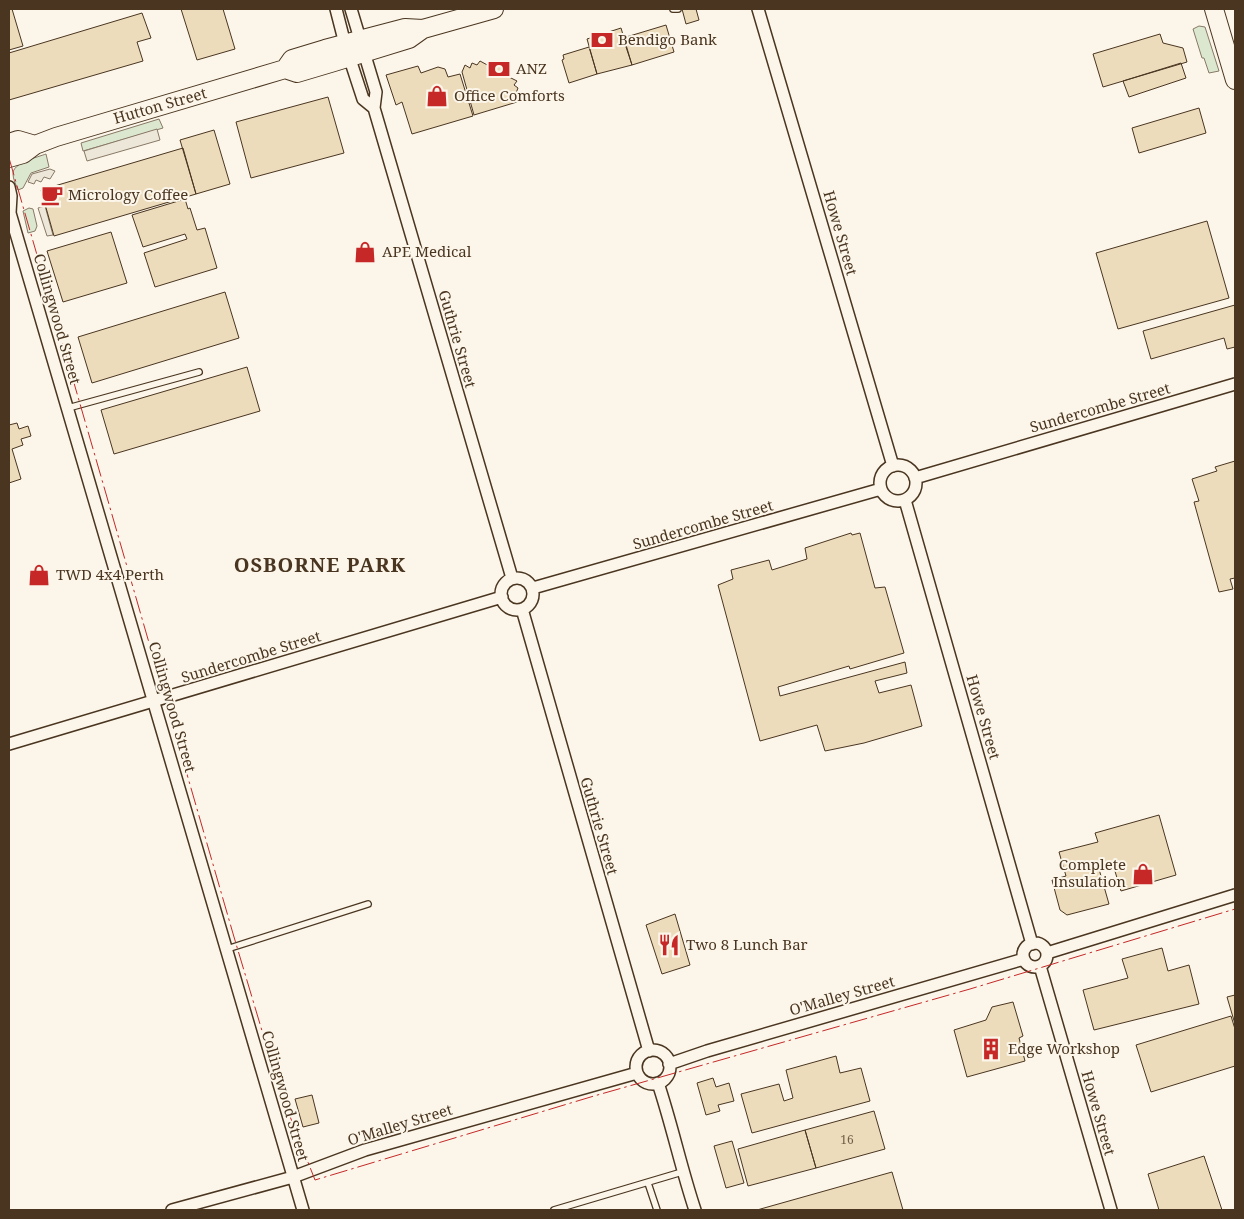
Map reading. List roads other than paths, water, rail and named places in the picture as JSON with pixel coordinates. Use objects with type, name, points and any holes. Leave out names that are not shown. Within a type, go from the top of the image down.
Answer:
[{"type":"main road","name":"Hutton Street","points":[[9,158],[23,154],[35,144],[56,137],[285,69],[297,73],[355,48],[409,39],[423,29],[494,9]]},
{"type":"main road","points":[[1214,9],[1235,80]]},
{"type":"main road","name":"Hutton Street","points":[[9,143],[18,140],[35,144]]},
{"type":"street","name":"Guthrie Street","points":[[336,9],[376,92],[374,108],[512,578]]},
{"type":"street","name":"Guthrie Street","points":[[351,9],[355,48],[364,99],[374,108]]},
{"type":"street","name":"Howe Street","points":[[758,9],[893,466]]},
{"type":"street","name":"Collingwood Street","points":[[9,187],[11,196],[9,212],[155,702],[303,1210]]},
{"type":"street","name":"Sundercombe Street","points":[[915,478],[1235,384]]},
{"type":"street","points":[[893,466],[904,466],[913,473],[915,478],[916,484],[913,493],[905,500],[893,501],[881,489],[880,479],[882,475],[888,467],[893,466]]},
{"type":"street","name":"Sundercombe Street","points":[[533,588],[881,489]]},
{"type":"street","name":"Howe Street","points":[[905,500],[1032,944]]},
{"type":"street","points":[[512,578],[526,580],[533,588],[532,601],[522,609],[507,606],[502,597],[503,586],[512,578]]},
{"type":"street","name":"Sundercombe Street","points":[[9,744],[502,597]]},
{"type":"street","name":"Guthrie Street","points":[[522,609],[649,1051]]},
{"type":"street","points":[[1047,953],[1235,895]]},
{"type":"street","points":[[1036,943],[1044,946],[1047,953],[1046,961],[1040,966],[1032,966],[1024,959],[1026,948],[1032,944],[1036,943]]},
{"type":"street","name":"O'Malley Street","points":[[670,1064],[707,1051],[1024,959]]},
{"type":"street","name":"Howe Street","points":[[1040,966],[1111,1210]]},
{"type":"street","points":[[654,1050],[664,1054],[670,1064],[668,1074],[658,1083],[648,1083],[637,1073],[637,1062],[640,1057],[649,1051],[654,1050]]},
{"type":"street","name":"O'Malley Street","points":[[172,1210],[293,1177],[364,1150],[637,1073]]},
{"type":"street","points":[[658,1083],[670,1117],[682,1172],[695,1210]]},
{"type":"lane","points":[[68,408],[199,372]]},
{"type":"lane","points":[[227,949],[368,904]]},
{"type":"lane","points":[[554,1210],[682,1172]]},
{"type":"lane","points":[[648,1183],[657,1210]]},
{"type":"place","name":"Bendigo Bank","points":[[602,40]]},
{"type":"place","name":"ANZ","points":[[499,69]]},
{"type":"place","name":"Office Comforts","points":[[437,96]]},
{"type":"place","name":"Micrology Coffee","points":[[52,195]]},
{"type":"place","name":"APE Medical","points":[[365,252]]},
{"type":"place","name":"TWD 4x4 Perth","points":[[39,575]]},
{"type":"place","name":"Complete Insulation","points":[[1143,874]]},
{"type":"place","name":"Two 8 Lunch Bar","points":[[669,945]]},
{"type":"place","name":"Edge Workshop","points":[[991,1049]]},
{"type":"district","name":"OSBORNE PARK","points":[[320,565]]}]
